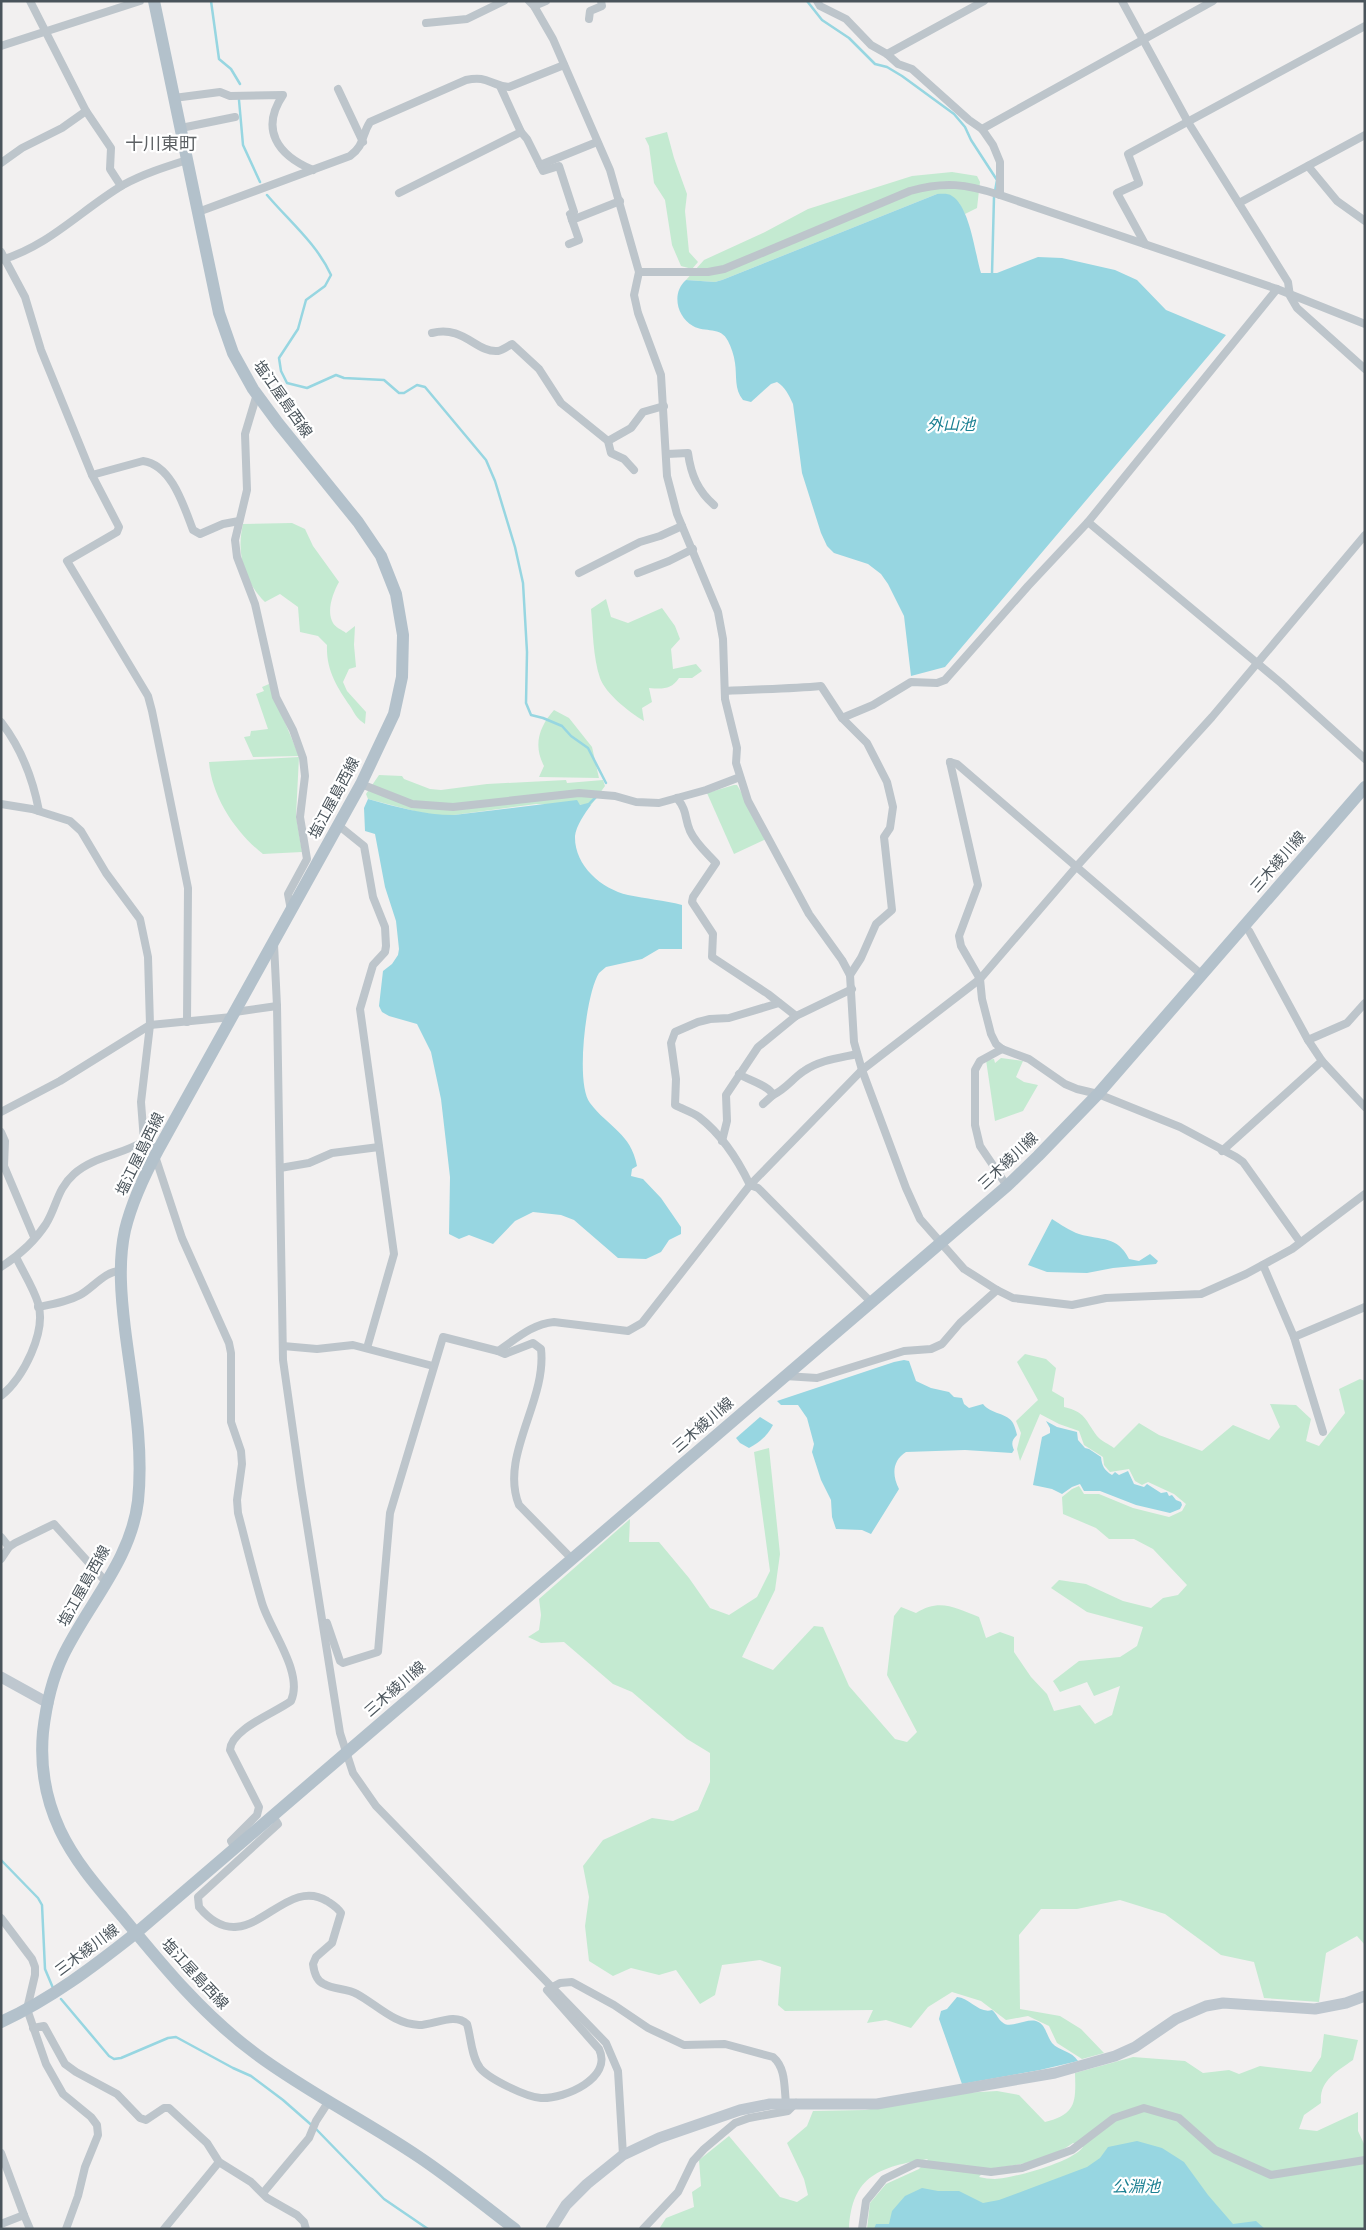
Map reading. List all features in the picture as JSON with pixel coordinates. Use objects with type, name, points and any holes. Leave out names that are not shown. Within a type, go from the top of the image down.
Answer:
[{"type":"main road","name":"塩江屋島西線","points":[[154,1],[219,313],[233,353],[257,394],[358,522],[381,556],[396,594],[403,635],[402,677],[394,714],[361,784],[156,1153],[135,1195],[125,1232],[120,1271],[141,1466],[137,1506],[126,1542],[107,1583],[64,1654],[54,1680],[48,1703],[42,1749],[44,1772],[52,1811],[61,1832],[79,1863],[179,1985],[214,2019],[258,2055],[420,2158],[515,2229]]},
{"type":"main road","name":"三木綾川線","points":[[1,2022],[55,1994],[136,1933],[1007,1186],[1098,1094],[1365,787]]},
{"type":"street","points":[[30,1],[86,111],[111,148],[110,169],[121,186]]},
{"type":"street","points":[[1,46],[140,1]]},
{"type":"street","points":[[426,23],[467,19],[504,1]]},
{"type":"street","points":[[546,1],[532,3],[553,39],[610,170],[639,272],[634,295],[638,313],[662,375],[667,476],[682,526],[718,612],[723,639],[725,691],[737,748],[736,764],[748,801],[809,914],[842,960],[850,975],[854,1042],[857,1054],[906,1188],[920,1219],[964,1269],[997,1290],[1013,1298],[1072,1305],[1106,1298],[1201,1294],[1292,1249],[1365,1194]]},
{"type":"street","points":[[589,19],[590,11],[602,6],[601,1]]},
{"type":"street","points":[[817,1],[820,6],[846,19],[871,45],[887,54],[898,64],[912,69],[968,120],[982,129],[994,145],[1000,162],[1000,195]]},
{"type":"street","points":[[887,54],[984,1]]},
{"type":"street","points":[[1122,1],[1188,122],[1288,282],[1290,296],[1297,308],[1365,369]]},
{"type":"street","points":[[982,129],[1213,1]]},
{"type":"street","points":[[1145,244],[1118,193],[1139,183],[1128,154],[1365,26]]},
{"type":"street","points":[[198,212],[350,156],[360,149],[370,122],[466,80],[479,77],[500,86],[517,86],[564,65]]},
{"type":"street","points":[[500,86],[521,132],[527,139],[543,171],[559,166],[574,212],[570,215]]},
{"type":"street","points":[[338,88],[363,142]]},
{"type":"street","points":[[174,98],[220,92],[230,96],[283,94],[274,108],[272,123],[275,138],[284,152],[302,166],[313,170]]},
{"type":"street","points":[[1,164],[22,148],[62,128],[86,111]]},
{"type":"street","points":[[181,128],[236,117]]},
{"type":"street","points":[[399,193],[521,132]]},
{"type":"street","points":[[1239,203],[1365,135]]},
{"type":"street","points":[[540,165],[597,142]]},
{"type":"street","points":[[187,160],[155,170],[121,186],[45,241],[3,257],[26,297],[41,350],[92,475],[119,526],[117,532],[67,561],[148,696],[152,710],[188,888],[187,1022]]},
{"type":"street","points":[[1308,166],[1337,201],[1365,221]]},
{"type":"street","points":[[639,272],[708,272],[724,268],[910,191],[932,184],[953,184],[1000,195],[1145,244],[1277,289],[1290,296],[1365,324]]},
{"type":"street","points":[[570,215],[620,201]]},
{"type":"street","points":[[569,244],[579,240],[570,215]]},
{"type":"street","points":[[842,718],[873,705],[911,682],[936,683],[945,680],[1028,586],[1088,522],[1277,289]]},
{"type":"street","points":[[432,333],[441,331],[454,332],[473,340],[484,349],[500,351],[512,344],[539,369],[561,403],[608,440],[611,453],[624,459],[634,470]]},
{"type":"street","points":[[257,394],[245,434],[247,490],[235,540],[237,557],[256,604],[276,697],[293,730],[303,758],[304,776],[300,817],[307,859],[288,894],[291,910]]},
{"type":"street","points":[[608,440],[632,428],[643,412],[664,406]]},
{"type":"street","points":[[667,454],[688,453],[692,474],[701,491],[714,505]]},
{"type":"street","points":[[92,475],[143,460],[149,462],[172,481],[192,530],[200,534],[239,520]]},
{"type":"street","points":[[1088,522],[1257,663],[1365,758]]},
{"type":"street","points":[[579,573],[640,542],[660,536],[682,526]]},
{"type":"street","points":[[498,1351],[531,1328],[544,1323],[554,1322],[628,1332],[642,1322],[750,1185],[862,1070],[980,979],[1077,866],[1212,717],[1365,535]]},
{"type":"street","points":[[638,572],[670,561],[692,549]]},
{"type":"street","points":[[725,691],[822,686],[842,718],[867,743],[887,782],[893,807],[890,828],[884,837],[892,910],[876,924],[850,975]]},
{"type":"street","points":[[1,722],[13,738],[28,770],[39,811]]},
{"type":"street","points":[[1201,974],[957,764],[950,762],[978,885],[960,936],[962,946],[980,979],[982,999],[991,1034],[1002,1049],[1029,1059],[1065,1084],[1098,1094],[1180,1127],[1243,1162],[1300,1242]]},
{"type":"street","points":[[361,784],[412,804],[427,807],[454,807],[579,793],[616,796],[636,802],[659,803],[706,790],[740,777]]},
{"type":"street","points":[[676,798],[685,808],[690,830],[696,841],[716,863],[693,897],[692,902],[713,934],[712,957],[796,1016]]},
{"type":"street","points":[[1,804],[39,811],[70,820],[81,831],[106,873],[140,919],[144,933],[148,957],[150,1025],[141,1102],[144,1141],[156,1153],[182,1238],[231,1353],[231,1422],[242,1451],[237,1500],[238,1513],[262,1605],[285,1655],[292,1676],[293,1696],[291,1701],[254,1722],[234,1738],[230,1744],[230,1750],[260,1807],[257,1815],[231,1841],[235,1848]]},
{"type":"street","points":[[338,825],[364,846],[373,897],[385,926],[385,952],[373,965],[360,1009],[394,1254],[367,1348]]},
{"type":"street","points":[[1244,926],[1249,931],[1308,1040],[1322,1061],[1365,1107]]},
{"type":"street","points":[[274,942],[277,1006],[283,1346],[301,1487],[340,1732],[346,1753],[353,1773],[376,1806],[606,2043],[618,2071],[623,2155]]},
{"type":"street","points":[[722,1141],[727,1121],[726,1095],[758,1047],[796,1016],[852,989]]},
{"type":"street","points":[[779,1003],[729,1018],[698,1022],[675,1032],[672,1036],[672,1056],[676,1079],[675,1105],[698,1117],[722,1141],[741,1165],[750,1185],[758,1188],[871,1302]]},
{"type":"street","points":[[1308,1040],[1347,1023],[1365,1003]]},
{"type":"street","points":[[1,1112],[60,1081],[150,1025],[187,1022],[277,1006]]},
{"type":"street","points":[[1002,1049],[980,1061],[975,1070],[975,1117],[980,1146],[1007,1186]]},
{"type":"street","points":[[763,1104],[773,1095],[784,1090],[804,1071],[824,1061],[857,1054]]},
{"type":"street","points":[[1222,1150],[1322,1061]]},
{"type":"street","points":[[739,1074],[749,1081],[768,1087],[773,1095]]},
{"type":"street","points":[[1,1132],[5,1141],[4,1166],[34,1237]]},
{"type":"street","points":[[1,1267],[16,1257],[46,1224],[60,1189],[74,1173],[90,1162],[124,1151],[144,1141]]},
{"type":"street","points":[[280,1168],[309,1163],[332,1153],[379,1147]]},
{"type":"street","points":[[1,1396],[13,1386],[30,1357],[40,1318],[38,1307],[16,1257]]},
{"type":"street","points":[[1263,1265],[1294,1337],[1323,1432]]},
{"type":"street","points":[[38,1307],[66,1302],[81,1295],[107,1274],[120,1271]]},
{"type":"street","points":[[785,1376],[817,1378],[904,1351],[931,1349],[942,1344],[960,1323],[997,1290]]},
{"type":"street","points":[[1294,1337],[1365,1307]]},
{"type":"street","points":[[324,1624],[327,1624],[340,1661],[343,1662],[378,1652],[390,1513],[443,1337],[505,1354],[533,1343],[541,1349],[542,1363],[538,1387],[519,1449],[515,1494],[519,1505],[572,1559]]},
{"type":"street","points":[[283,1346],[317,1350],[353,1345],[433,1366]]},
{"type":"street","points":[[1,1559],[9,1547],[54,1524],[107,1583]]},
{"type":"street","points":[[1,1537],[9,1547]]},
{"type":"street","points":[[1,1678],[48,1703]]},
{"type":"street","points":[[273,1816],[278,1824],[198,1896],[199,1907],[216,1922],[239,1927],[266,1916],[296,1896],[312,1894],[320,1897],[338,1908],[341,1913],[332,1943],[316,1957],[313,1964],[318,1980],[324,1985],[357,1994],[392,2018],[405,2023],[428,2025],[451,2019],[463,2020],[467,2024],[476,2060],[485,2073],[506,2085],[540,2098],[564,2093],[593,2078],[601,2067],[603,2057],[599,2049],[546,1990],[567,1981],[614,2005],[648,2028],[684,2045],[725,2044],[773,2058],[779,2062],[783,2070],[791,2103],[788,2111],[749,2118],[735,2123],[704,2149],[693,2161],[678,2192],[643,2229]]},
{"type":"street","points":[[1,1918],[32,1959],[35,1967],[27,2009],[46,2064],[63,2094],[87,2113],[97,2125],[98,2135],[85,2167],[78,2196],[66,2229]]},
{"type":"street","points":[[551,2229],[566,2205],[587,2184],[623,2155],[659,2138],[740,2110],[770,2104],[791,2103],[877,2104],[1055,2073],[1115,2056],[1135,2047],[1176,2018],[1206,2006],[1223,2003],[1314,2008],[1346,2003],[1365,1996]]},
{"type":"street","points":[[34,2028],[44,2026],[65,2064],[117,2094],[140,2118],[146,2120],[164,2108],[169,2108],[207,2143],[219,2162],[240,2174],[263,2193],[297,2216],[304,2222],[306,2229]]},
{"type":"street","points":[[263,2193],[308,2138],[329,2101]]},
{"type":"street","points":[[862,2229],[866,2201],[884,2179],[918,2163],[991,2172],[1022,2168],[1072,2150],[1114,2118],[1144,2108],[1179,2118],[1215,2150],[1272,2175],[1365,2160]]},
{"type":"street","points":[[1,2153],[30,2229]]},
{"type":"street","points":[[164,2229],[219,2162]]},
{"type":"street","points":[[1,2224],[24,2215]]},
{"type":"green space","points":[[667,132],[687,194],[685,211],[689,252],[698,262],[692,269],[681,266],[672,245],[665,200],[654,183],[649,146],[645,138]]},
{"type":"green space","points":[[952,172],[977,176],[980,182],[977,208],[965,214],[959,203],[937,194],[722,280],[715,282],[686,280],[704,260],[765,232],[808,209],[912,176]]},
{"type":"green space","points":[[292,523],[305,529],[313,546],[339,582],[330,608],[333,623],[346,633],[355,626],[356,667],[349,669],[343,682],[347,691],[366,712],[365,724],[355,714],[333,678],[328,662],[327,645],[318,636],[300,632],[298,607],[280,594],[265,602],[247,576],[241,556],[243,524]]},
{"type":"green space","points":[[606,599],[611,617],[628,623],[662,608],[675,626],[680,639],[671,649],[673,669],[696,664],[702,671],[692,678],[679,678],[673,685],[666,688],[649,688],[652,702],[642,708],[644,721],[612,696],[600,678],[595,653],[591,609]]},
{"type":"green space","points":[[269,684],[299,756],[253,757],[244,737],[250,736],[251,731],[268,729],[256,694],[264,691],[262,687]]},
{"type":"green space","points":[[554,710],[569,718],[592,747],[599,778],[539,777],[544,766],[539,751],[539,736]]},
{"type":"green space","points":[[299,757],[296,816],[302,852],[263,854],[243,835],[227,813],[215,788],[209,762]]},
{"type":"green space","points":[[379,775],[402,776],[404,779],[430,789],[441,790],[487,784],[566,780],[567,783],[603,780],[605,786],[591,805],[536,804],[454,815],[437,815],[368,799],[366,794]]},
{"type":"green space","points":[[737,785],[740,790],[766,839],[734,854],[707,793]]},
{"type":"green space","points":[[1001,1058],[1023,1061],[1016,1077],[1024,1082],[1038,1085],[1023,1111],[995,1121],[986,1060],[994,1059],[995,1063]]},
{"type":"green space","points":[[1025,1354],[1046,1359],[1056,1368],[1052,1391],[1064,1398],[1064,1407],[1081,1414],[1099,1438],[1114,1448],[1139,1423],[1159,1435],[1202,1451],[1233,1425],[1269,1440],[1280,1427],[1270,1404],[1296,1405],[1311,1419],[1306,1441],[1319,1446],[1345,1413],[1339,1389],[1360,1379],[1365,1381],[1365,1945],[1357,1936],[1326,1953],[1319,2002],[1264,1998],[1254,1962],[1221,1955],[1165,1914],[1120,1900],[1077,1909],[1041,1909],[1019,1935],[1020,2009],[1060,2016],[1081,2029],[1104,2053],[1082,2059],[1057,2043],[1049,2026],[1028,2016],[1006,2020],[981,2001],[952,1992],[928,2007],[911,2028],[886,2020],[867,2023],[873,2010],[785,2011],[778,2005],[781,1967],[760,1960],[722,1965],[715,1995],[700,2004],[676,1970],[659,1975],[631,1968],[613,1976],[589,1961],[585,1926],[589,1897],[583,1866],[603,1840],[652,1818],[673,1821],[698,1810],[710,1782],[710,1753],[687,1739],[632,1692],[613,1684],[564,1642],[541,1643],[528,1637],[539,1630],[541,1615],[539,1599],[630,1519],[629,1542],[659,1542],[689,1578],[710,1608],[729,1615],[757,1597],[770,1571],[754,1452],[769,1448],[780,1554],[775,1590],[742,1657],[773,1670],[814,1626],[823,1627],[849,1686],[895,1739],[907,1742],[917,1732],[887,1675],[894,1616],[901,1607],[916,1613],[933,1606],[948,1606],[979,1617],[986,1638],[1000,1632],[1014,1637],[1014,1652],[1031,1677],[1047,1694],[1054,1711],[1080,1705],[1095,1724],[1112,1715],[1120,1686],[1094,1696],[1087,1682],[1060,1692],[1053,1681],[1079,1661],[1120,1657],[1137,1646],[1143,1627],[1087,1612],[1051,1588],[1059,1580],[1086,1584],[1123,1601],[1151,1608],[1163,1598],[1178,1595],[1187,1585],[1153,1549],[1134,1539],[1109,1539],[1096,1528],[1063,1514],[1062,1497],[1079,1486],[1084,1494],[1099,1494],[1133,1508],[1169,1517],[1182,1511],[1186,1504],[1174,1494],[1148,1482],[1142,1485],[1135,1481],[1129,1469],[1110,1472],[1104,1465],[1103,1457],[1084,1445],[1079,1431],[1059,1424],[1040,1414],[1020,1461],[1017,1449],[1021,1433],[1016,1421],[1038,1400],[1017,1362]]},
{"type":"green space","points":[[1324,2034],[1358,2040],[1353,2060],[1335,2073],[1326,2083],[1321,2095],[1321,2103],[1304,2115],[1299,2129],[1317,2131],[1358,2112],[1358,2131],[1365,2146],[1365,2229],[867,2229],[870,2203],[886,2184],[919,2169],[928,2159],[896,2166],[872,2176],[856,2196],[851,2211],[849,2229],[659,2229],[666,2218],[694,2207],[692,2192],[701,2186],[699,2160],[729,2136],[780,2197],[797,2202],[808,2195],[804,2179],[787,2143],[807,2126],[813,2111],[865,2110],[963,2093],[997,2091],[1019,2095],[1045,2122],[1063,2115],[1072,2106],[1075,2092],[1075,2073],[1133,2057],[1185,2061],[1203,2073],[1229,2070],[1239,2074],[1260,2066],[1311,2072],[1321,2057]],"holes":[[[1073,2143],[1083,2147],[1068,2158],[1029,2172],[995,2179],[979,2177],[986,2169],[1020,2164],[1042,2158]]]},
{"type":"water","name":"外山池","points":[[937,194],[952,196],[963,210],[968,220],[981,273],[997,273],[1038,257],[1062,258],[1115,270],[1137,280],[1166,310],[1226,335],[945,667],[911,676],[904,616],[888,584],[881,574],[868,564],[834,553],[827,546],[821,533],[802,473],[793,404],[786,392],[777,382],[771,384],[751,402],[743,400],[737,387],[735,360],[725,336],[721,333],[698,328],[687,322],[680,311],[677,298],[681,285],[686,280],[715,282],[722,280]]},
{"type":"water","points":[[368,799],[400,808],[443,815],[577,800],[580,805],[588,803],[591,805],[579,824],[575,836],[579,857],[591,874],[618,892],[682,905],[682,949],[659,949],[642,959],[606,967],[599,973],[590,999],[584,1038],[583,1077],[590,1103],[630,1146],[637,1166],[632,1169],[631,1176],[643,1179],[661,1198],[681,1227],[681,1234],[669,1240],[661,1252],[646,1259],[618,1258],[574,1220],[561,1215],[533,1212],[515,1221],[493,1244],[469,1235],[459,1239],[449,1234],[450,1177],[441,1099],[431,1052],[417,1024],[389,1016],[382,1012],[379,1006],[383,971],[392,964],[398,955],[399,949],[396,921],[385,887],[375,834],[365,831],[364,808]]},
{"type":"water","points":[[1052,1219],[1079,1234],[1114,1242],[1124,1251],[1129,1259],[1139,1261],[1150,1254],[1158,1261],[1156,1264],[1113,1268],[1087,1273],[1047,1272],[1028,1265]]},
{"type":"water","points":[[904,1360],[909,1361],[916,1381],[931,1388],[949,1392],[954,1397],[962,1398],[964,1404],[969,1408],[983,1404],[990,1410],[1011,1420],[1017,1435],[1012,1442],[1014,1450],[1012,1453],[965,1450],[906,1452],[898,1460],[894,1474],[899,1489],[871,1534],[862,1530],[836,1529],[832,1517],[831,1500],[821,1480],[812,1452],[814,1444],[807,1418],[798,1405],[781,1405],[777,1401]]},
{"type":"water","points":[[760,1417],[773,1425],[763,1438],[749,1448],[740,1443],[736,1438]]},
{"type":"water","points":[[1046,1421],[1057,1427],[1077,1432],[1078,1440],[1085,1448],[1101,1457],[1104,1468],[1112,1475],[1115,1472],[1119,1475],[1128,1471],[1134,1484],[1144,1487],[1147,1484],[1161,1493],[1167,1492],[1169,1496],[1172,1495],[1181,1502],[1180,1509],[1170,1513],[1136,1505],[1100,1491],[1084,1491],[1080,1484],[1062,1494],[1052,1489],[1033,1485],[1042,1437],[1050,1433],[1050,1428]]},
{"type":"water","points":[[957,1997],[983,2010],[992,2010],[1005,2024],[1009,2025],[1027,2021],[1039,2022],[1044,2027],[1052,2043],[1072,2055],[1078,2061],[962,2084],[939,2019],[941,2011],[947,2009]]},
{"type":"water","name":"公淵池","points":[[1137,2141],[1162,2148],[1184,2162],[1208,2195],[1233,2224],[1256,2221],[1265,2229],[874,2229],[876,2224],[889,2224],[892,2211],[905,2196],[922,2188],[938,2191],[959,2191],[983,2203],[999,2200],[1087,2167],[1100,2158],[1108,2147]]},
{"type":"waterway","points":[[211,1],[219,59],[231,69],[240,84]]},
{"type":"waterway","points":[[807,1],[822,20],[849,38],[875,64],[887,67],[902,76],[954,114],[965,127],[971,140],[997,180],[994,197],[992,274]]},
{"type":"waterway","points":[[239,100],[243,145],[260,182]]},
{"type":"waterway","points":[[267,195],[310,243],[331,275],[325,286],[306,300],[298,329],[279,358],[281,371],[287,383],[307,388],[336,375],[344,378],[384,380],[399,393],[404,393],[417,385],[425,387],[486,460],[495,481],[515,547],[523,583],[527,652],[526,703],[531,715],[562,726],[571,736],[588,748],[606,783]]},
{"type":"waterway","points":[[589,804],[596,797]]},
{"type":"waterway","points":[[1,1860],[38,1898],[42,1905],[45,1969],[53,1988]]},
{"type":"waterway","points":[[61,1999],[109,2056],[114,2059],[121,2058],[168,2038],[176,2037],[251,2076],[283,2100],[316,2129],[384,2199],[428,2229]]},
{"type":"district","name":"十川東町","points":[[161,144]]}]
